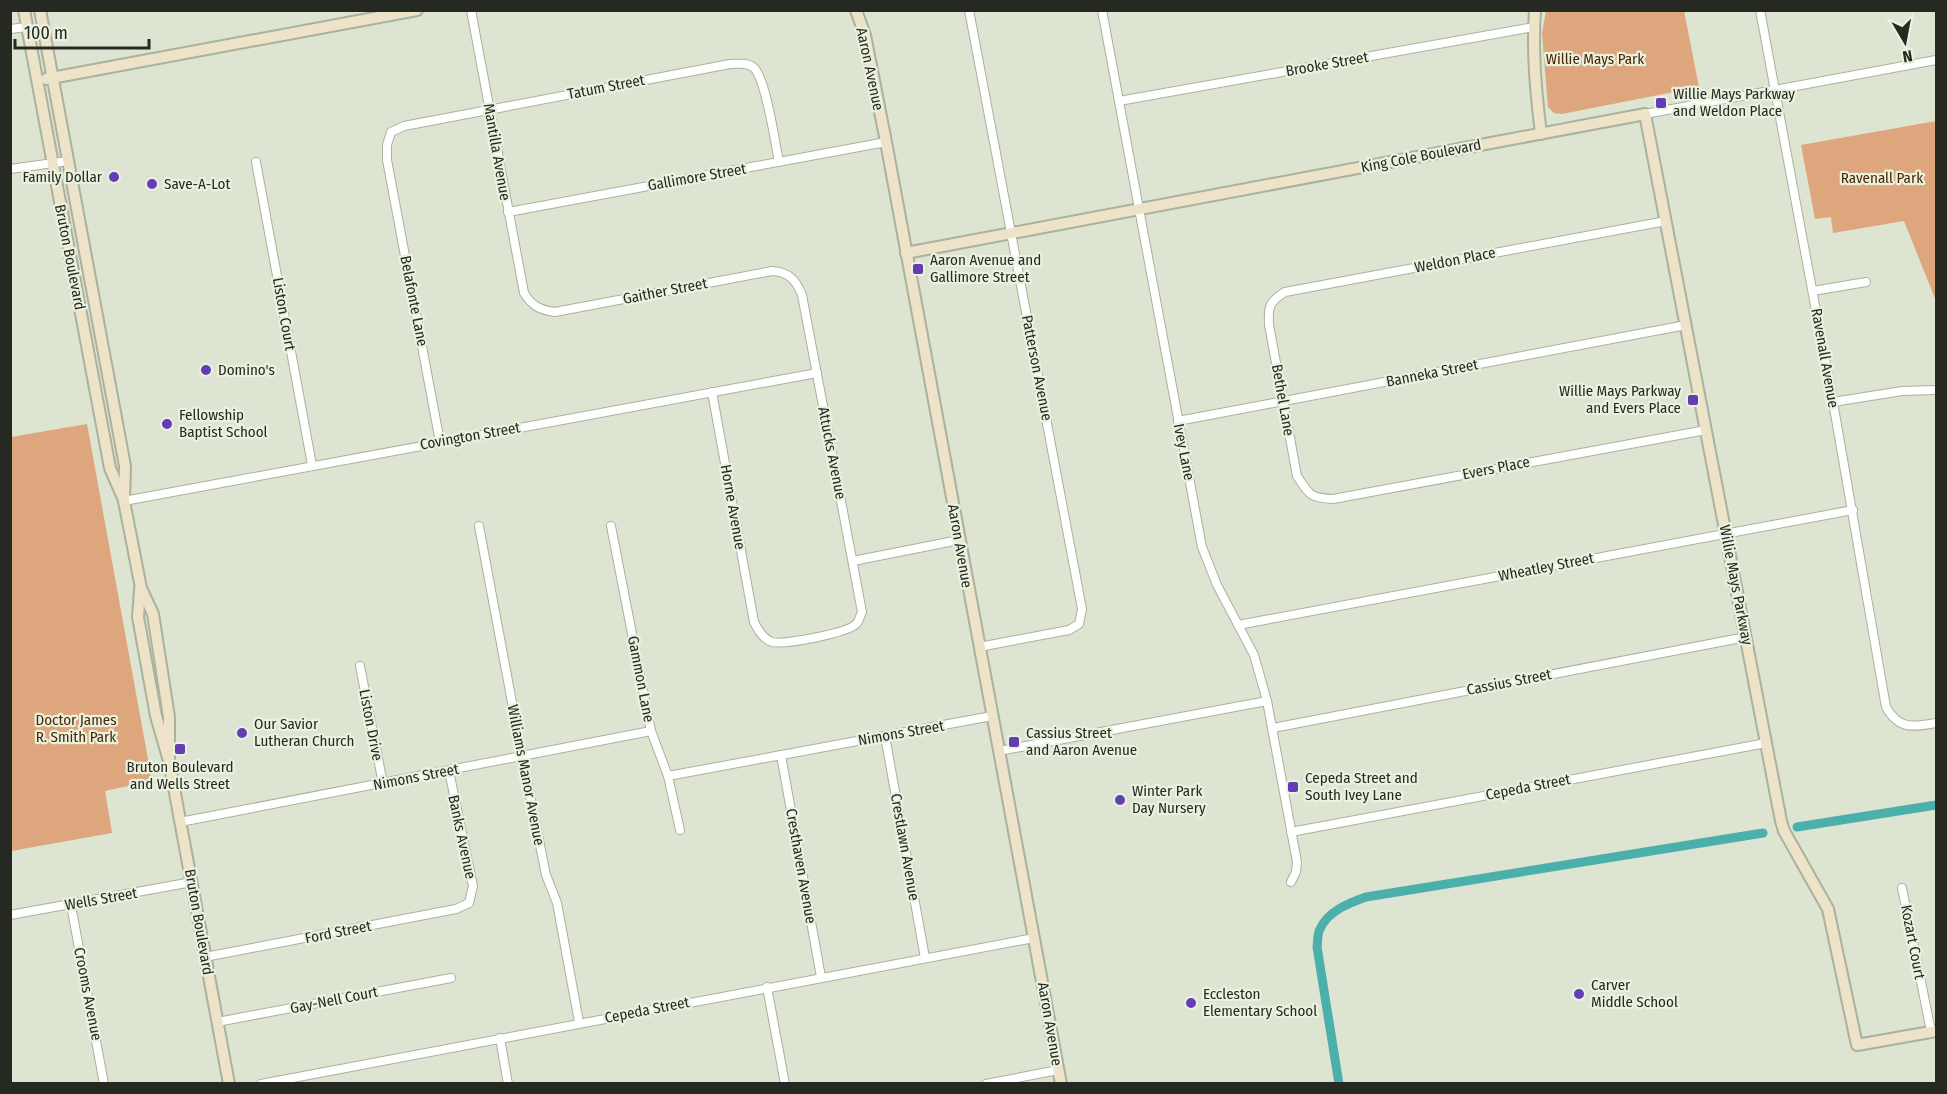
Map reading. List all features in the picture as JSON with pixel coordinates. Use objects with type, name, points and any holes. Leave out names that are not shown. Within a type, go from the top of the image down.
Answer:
[{"type":"street","name":"Bruton Boulevard","points":[[24,10],[110,468],[124,501],[141,588],[153,614],[169,717],[170,761],[229,1083]]},
{"type":"street","name":"Bruton Boulevard","points":[[40,10],[125,466],[124,501]]},
{"type":"street","points":[[37,81],[417,10]]},
{"type":"street","name":"Mantilla Avenue","points":[[471,10],[524,293]]},
{"type":"street","name":"Aaron Avenue","points":[[856,10],[865,35],[886,142],[1061,1083]]},
{"type":"street","name":"Patterson Avenue","points":[[969,10],[1082,609],[1079,624],[1069,630],[979,646]]},
{"type":"street","name":"Ivey Lane","points":[[1102,10],[1202,547],[1217,585],[1254,655],[1267,701],[1297,862],[1296,872],[1291,882]]},
{"type":"street","points":[[1535,10],[1535,88],[1541,134]]},
{"type":"street","name":"Ravenall Avenue","points":[[1760,10],[1853,510],[1886,707],[1902,724],[1916,726],[1936,723]]},
{"type":"street","points":[[10,29],[27,27]]},
{"type":"street","name":"Brooke Street","points":[[1119,101],[1534,27]]},
{"type":"street","name":"King Cole Boulevard","points":[[906,253],[1936,60]]},
{"type":"street","name":"Tatum Street","points":[[387,160],[387,145],[391,132],[404,126],[730,64],[747,64],[756,69],[763,84],[779,162]]},
{"type":"street","name":"Willie Mays Parkway","points":[[1646,114],[1784,831],[1828,909],[1857,1045],[1934,1031]]},
{"type":"street","name":"Gallimore Street","points":[[508,212],[886,142]]},
{"type":"street","name":"Belafonte Lane","points":[[387,160],[440,442]]},
{"type":"street","points":[[10,169],[68,161]]},
{"type":"street","name":"Liston Court","points":[[256,162],[312,465]]},
{"type":"street","name":"Weldon Place","points":[[1269,325],[1268,309],[1274,299],[1285,292],[1666,221]]},
{"type":"street","name":"Gaither Street","points":[[524,293],[530,303],[543,310],[555,312],[772,271],[785,272],[797,282],[802,295]]},
{"type":"street","points":[[1813,291],[1866,282]]},
{"type":"street","name":"Attucks Avenue","points":[[802,295],[862,612]]},
{"type":"street","points":[[78,301],[94,298]]},
{"type":"street","name":"Bethel Lane","points":[[1269,325],[1297,476]]},
{"type":"street","name":"Banneka Street","points":[[1178,421],[1686,325]]},
{"type":"street","name":"Covington Street","points":[[124,501],[817,373]]},
{"type":"street","points":[[93,382],[109,379]]},
{"type":"street","points":[[1833,402],[1902,391],[1936,390]]},
{"type":"street","name":"Horne Avenue","points":[[712,392],[754,622],[759,633],[770,642],[782,643],[843,631],[856,624],[862,612]]},
{"type":"street","name":"Evers Place","points":[[1297,476],[1308,492],[1317,498],[1333,499],[1706,430]]},
{"type":"street","name":"Wheatley Street","points":[[1238,625],[1853,510]]},
{"type":"street","name":"Williams Manor Avenue","points":[[479,526],[522,756],[546,875],[557,903],[579,1023]]},
{"type":"street","name":"Gammon Lane","points":[[611,526],[651,731],[668,776],[680,830]]},
{"type":"street","points":[[853,561],[959,540]]},
{"type":"street","name":"Cassius Street","points":[[1273,728],[1746,637]]},
{"type":"street","name":"Liston Drive","points":[[360,666],[383,784]]},
{"type":"street","points":[[999,751],[1267,701]]},
{"type":"street","name":"Nimons Street","points":[[668,776],[992,716]]},
{"type":"street","name":"Nimons Street","points":[[180,822],[651,731]]},
{"type":"street","name":"Crestlawn Avenue","points":[[885,736],[925,958]]},
{"type":"street","name":"Cepeda Street","points":[[1291,832],[1766,743]]},
{"type":"street","name":"Cresthaven Avenue","points":[[781,755],[821,977]]},
{"type":"street","name":"Banks Avenue","points":[[449,771],[473,886],[468,903]]},
{"type":"street","name":"Wells Street","points":[[10,915],[192,882]]},
{"type":"street","name":"Kozart Court","points":[[1902,888],[1934,1031]]},
{"type":"street","name":"Ford Street","points":[[205,957],[456,909],[468,903]]},
{"type":"street","name":"Crooms Avenue","points":[[71,905],[104,1083]]},
{"type":"street","name":"Cepeda Street","points":[[261,1083],[1034,938]]},
{"type":"street","name":"Gay-Nell Court","points":[[217,1022],[451,978]]},
{"type":"street","points":[[767,987],[785,1083]]},
{"type":"street","points":[[500,1038],[508,1083]]},
{"type":"street","points":[[986,1083],[1058,1070]]},
{"type":"green space","name":"Willie Mays Park","points":[[1546,11],[1684,11],[1699,87],[1562,114],[1554,113],[1548,107],[1542,33]]},
{"type":"green space","name":"Ravenall Park","points":[[1936,121],[1936,301],[1904,221],[1833,233],[1831,217],[1815,219],[1801,145]]},
{"type":"green space","name":"Doctor James R. Smith Park","points":[[87,424],[152,781],[105,791],[112,833],[11,851],[11,437]]},
{"type":"waterway","points":[[1797,827],[1936,805]]},
{"type":"waterway","points":[[1339,1084],[1317,947],[1318,933],[1324,923],[1328,917],[1340,909],[1366,897],[1763,833]]},
{"type":"place","name":"Willie Mays Parkway and Weldon Place","points":[[1661,103]]},
{"type":"place","name":"Family Dollar","points":[[114,177]]},
{"type":"place","name":"Save-A-Lot","points":[[152,184]]},
{"type":"place","name":"Aaron Avenue and Gallimore Street","points":[[918,269]]},
{"type":"place","name":"Domino's","points":[[206,370]]},
{"type":"place","name":"Willie Mays Parkway and Evers Place","points":[[1693,400]]},
{"type":"place","name":"Fellowship Baptist School","points":[[167,424]]},
{"type":"place","name":"Our Savior Lutheran Church","points":[[242,733]]},
{"type":"place","name":"Cassius Street and Aaron Avenue","points":[[1014,742]]},
{"type":"place","name":"Bruton Boulevard and Wells Street","points":[[180,749]]},
{"type":"place","name":"Cepeda Street and South Ivey Lane","points":[[1293,787]]},
{"type":"place","name":"Winter Park Day Nursery","points":[[1120,800]]},
{"type":"place","name":"Carver Middle School","points":[[1579,994]]},
{"type":"place","name":"Eccleston Elementary School","points":[[1191,1003]]}]
